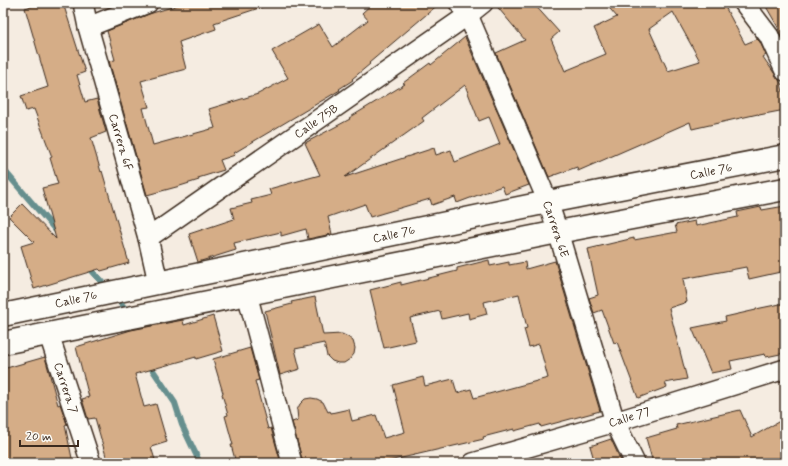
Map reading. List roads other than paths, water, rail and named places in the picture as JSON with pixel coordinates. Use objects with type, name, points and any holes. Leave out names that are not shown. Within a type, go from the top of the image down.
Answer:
[{"type":"street","name":"Carrera 6F","points":[[83,3],[88,27],[148,238],[158,282]]},
{"type":"street","points":[[88,27],[148,3]]},
{"type":"street","name":"Calle 75B","points":[[148,238],[463,9],[483,3]]},
{"type":"street","points":[[744,3],[769,36],[785,71]]},
{"type":"street","name":"Carrera 6E","points":[[463,9],[548,202],[615,422],[635,463]]},
{"type":"street","name":"Calle 76","points":[[3,315],[548,202],[785,156]]},
{"type":"street","points":[[3,344],[558,232],[785,189]]},
{"type":"street","points":[[247,294],[292,463]]},
{"type":"street","name":"Carrera 7","points":[[49,335],[91,463]]},
{"type":"street","name":"Calle 77","points":[[474,463],[615,422],[785,369]]},
{"type":"waterway","points":[[3,169],[58,233]]},
{"type":"waterway","points":[[87,265],[107,288]]},
{"type":"waterway","points":[[115,297],[130,314]]},
{"type":"waterway","points":[[148,363],[175,403],[182,425],[200,463]]}]
